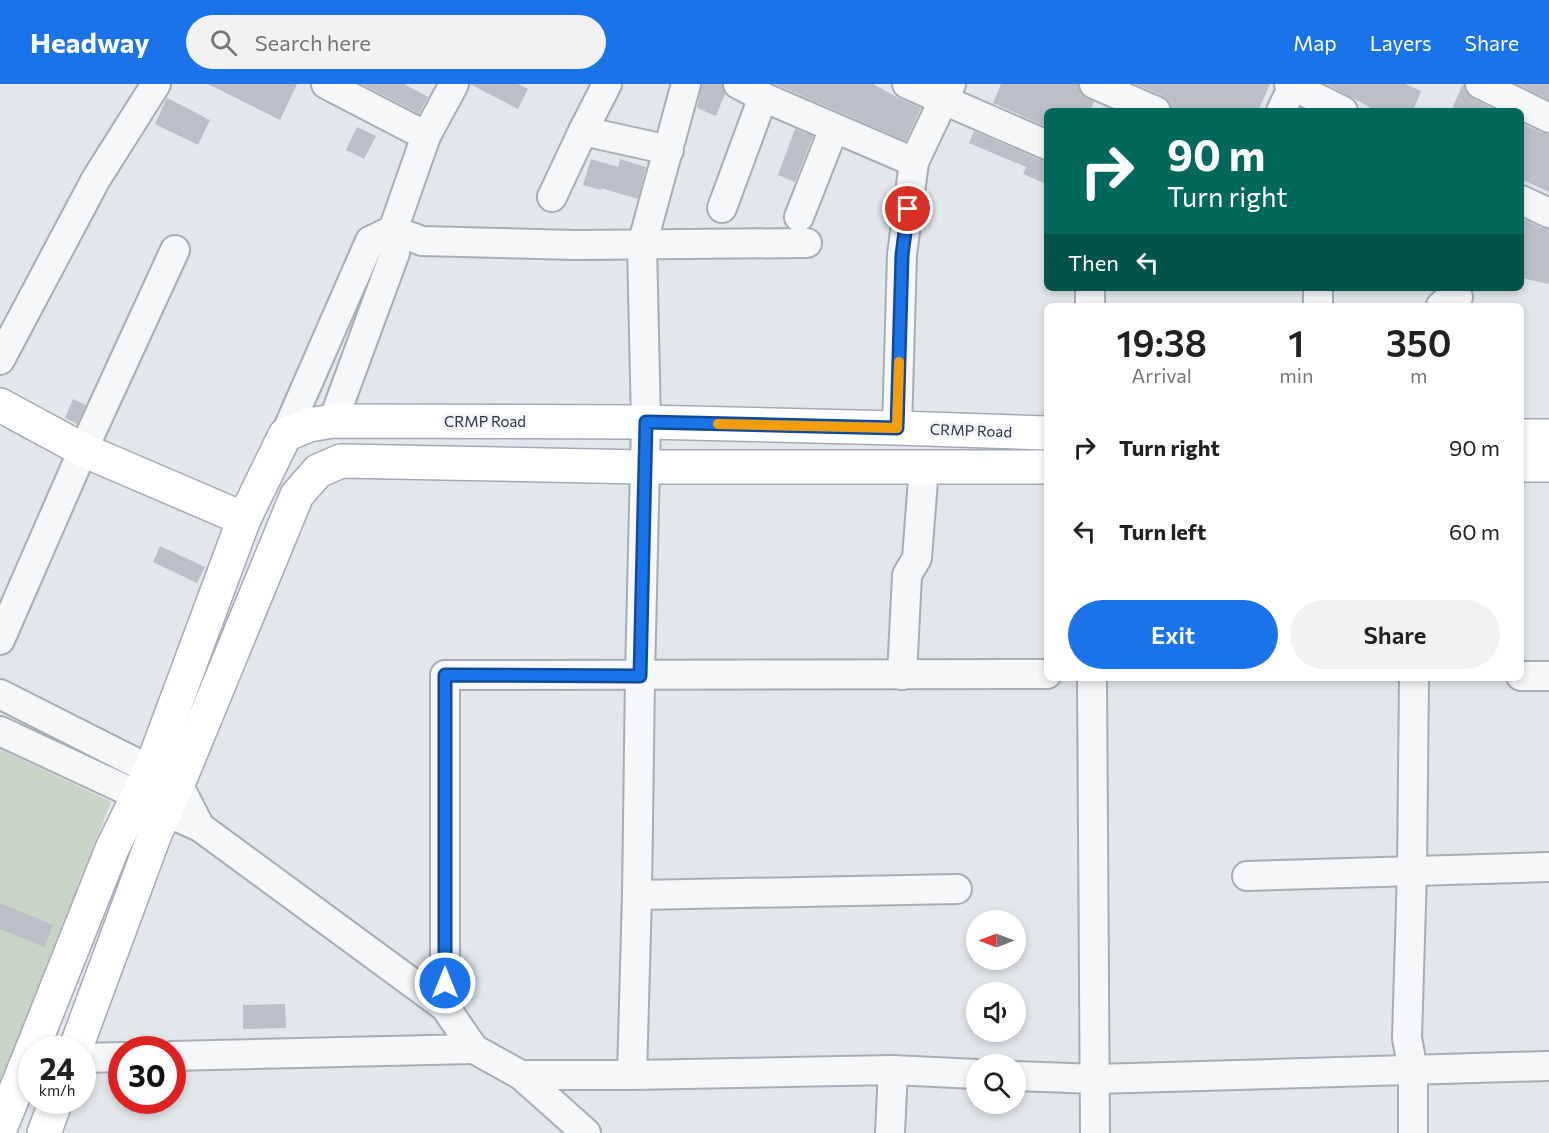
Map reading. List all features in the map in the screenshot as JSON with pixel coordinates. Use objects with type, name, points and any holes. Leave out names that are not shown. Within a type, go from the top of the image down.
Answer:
[{"type":"main road","points":[[0,405],[83,450],[244,519]]},
{"type":"main road","name":"CRMP Road","points":[[285,435],[309,425],[333,421],[646,422],[1044,433]]},
{"type":"main road","points":[[80,1036],[155,834],[158,790],[244,519],[285,435]]},
{"type":"main road","points":[[1524,436],[1549,436]]},
{"type":"main road","points":[[38,1036],[112,849],[158,790],[297,495],[318,471],[341,461],[644,467],[1044,467]]},
{"type":"main road","points":[[1524,465],[1549,465]]},
{"type":"main road","points":[[0,1129],[18,1085]]},
{"type":"main road","points":[[44,1133],[51,1114]]},
{"type":"street","points":[[0,360],[96,179],[156,84]]},
{"type":"street","points":[[326,84],[426,136]]},
{"type":"street","points":[[333,421],[395,253],[393,230],[426,136],[454,84]]},
{"type":"street","points":[[552,197],[607,84]]},
{"type":"street","points":[[632,1075],[646,422],[642,245],[686,84]]},
{"type":"street","points":[[738,84],[763,97],[915,162]]},
{"type":"street","points":[[907,84],[948,92],[1044,143]]},
{"type":"street","points":[[1094,84],[1149,108]]},
{"type":"street","points":[[1480,84],[1549,118]]},
{"type":"street","points":[[1282,108],[1292,85],[1337,108]]},
{"type":"street","points":[[897,428],[902,255],[915,162],[948,92]]},
{"type":"street","points":[[722,208],[763,97]]},
{"type":"street","points":[[285,435],[370,241],[393,230],[422,241],[642,245],[803,230],[834,128]]},
{"type":"street","points":[[583,131],[669,150]]},
{"type":"street","points":[[1524,201],[1549,213]]},
{"type":"street","points":[[0,640],[83,450],[175,250]]},
{"type":"street","points":[[902,675],[907,574],[917,558],[924,467]]},
{"type":"street","points":[[445,1007],[445,675],[1044,675]]},
{"type":"street","points":[[1524,676],[1549,676]]},
{"type":"street","points":[[1092,681],[1095,1133]]},
{"type":"street","points":[[1413,1133],[1413,1070],[1407,1038],[1414,681]]},
{"type":"street","points":[[0,694],[158,790],[200,827],[445,1007],[474,1049],[521,1075],[559,1121],[586,1133]]},
{"type":"street","points":[[0,731],[158,790]]},
{"type":"street","points":[[1247,876],[1549,867]]},
{"type":"street","points":[[637,895],[957,889]]},
{"type":"street","points":[[186,1056],[474,1049]]},
{"type":"street","points":[[1026,1076],[1095,1079],[1547,1066]]},
{"type":"street","points":[[890,1133],[893,1070]]},
{"type":"street","points":[[521,1075],[893,1070],[966,1074]]},
{"type":"green space","points":[[0,749],[111,802],[0,1083]]},
{"type":"building","points":[[208,84],[297,84],[280,120]]},
{"type":"building","points":[[362,84],[404,84],[428,97],[419,114]]},
{"type":"building","points":[[470,84],[518,84],[528,89],[518,109]]},
{"type":"building","points":[[702,84],[722,84],[725,94],[716,116],[697,108]]},
{"type":"building","points":[[775,84],[873,84],[921,108],[906,141]]},
{"type":"building","points":[[1001,84],[1078,84],[1081,94],[1094,102],[1091,108],[1044,108],[1044,126],[993,103]]},
{"type":"building","points":[[1135,84],[1270,84],[1259,108],[1171,108],[1170,102],[1163,96]]},
{"type":"building","points":[[1326,84],[1405,84],[1421,91],[1414,108],[1371,108]]},
{"type":"building","points":[[1463,84],[1466,93],[1491,108],[1452,108]]},
{"type":"building","points":[[1517,84],[1549,84],[1549,100]]},
{"type":"building","points":[[167,98],[210,120],[198,145],[155,124]]},
{"type":"building","points":[[1524,124],[1549,134],[1549,192],[1524,180]]},
{"type":"building","points":[[357,127],[376,136],[364,159],[346,150]]},
{"type":"building","points":[[795,129],[813,136],[795,182],[778,175]]},
{"type":"building","points":[[974,131],[1044,161],[1044,183],[1023,174],[1026,167],[969,143]]},
{"type":"building","points":[[591,159],[618,167],[620,159],[646,167],[638,199],[583,185]]},
{"type":"building","points":[[1524,219],[1549,229],[1549,284],[1524,279]]},
{"type":"building","points":[[73,399],[86,405],[77,424],[65,418]]},
{"type":"building","points":[[160,546],[205,567],[197,583],[153,562]]},
{"type":"building","points":[[0,903],[53,925],[44,947],[0,929]]},
{"type":"building","points":[[285,1004],[286,1028],[243,1029],[243,1005]]},
{"type":"slow traffic","points":[[718,424],[897,428],[899,362]]},
{"type":"route","points":[[445,983],[445,675],[640,676],[646,422],[897,428],[902,255],[908,209]]}]
